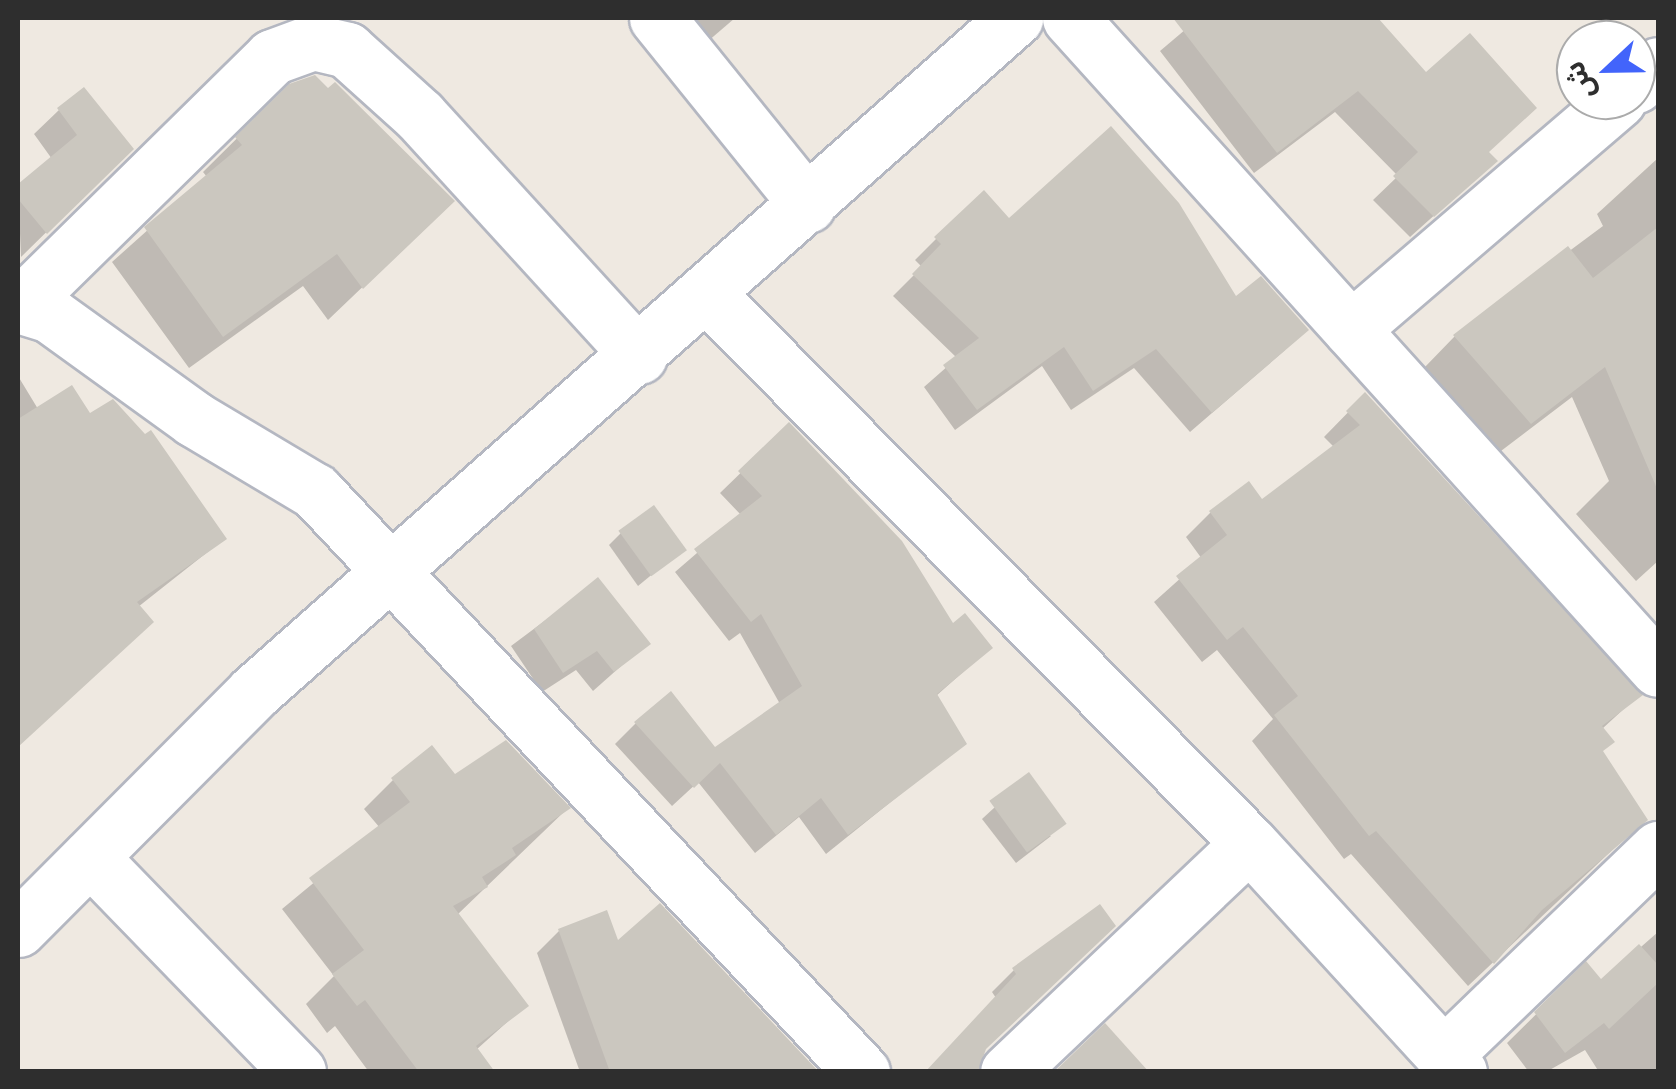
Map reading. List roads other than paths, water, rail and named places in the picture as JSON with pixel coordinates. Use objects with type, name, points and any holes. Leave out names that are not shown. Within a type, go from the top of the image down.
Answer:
[{"type":"street","points":[[657,18],[808,205]]},
{"type":"street","points":[[18,929],[254,692],[708,295],[1015,18]]},
{"type":"street","points":[[1070,18],[1658,670]]},
{"type":"street","points":[[639,356],[420,116],[347,50],[313,42],[272,57],[19,305],[50,315],[194,419],[316,491],[390,576],[862,1072]]},
{"type":"street","points":[[1350,329],[1595,120]]},
{"type":"street","points":[[708,295],[1249,843],[1452,1063],[1658,849]]},
{"type":"street","points":[[1008,1072],[1249,843]]},
{"type":"street","points":[[90,858],[298,1072]]}]
